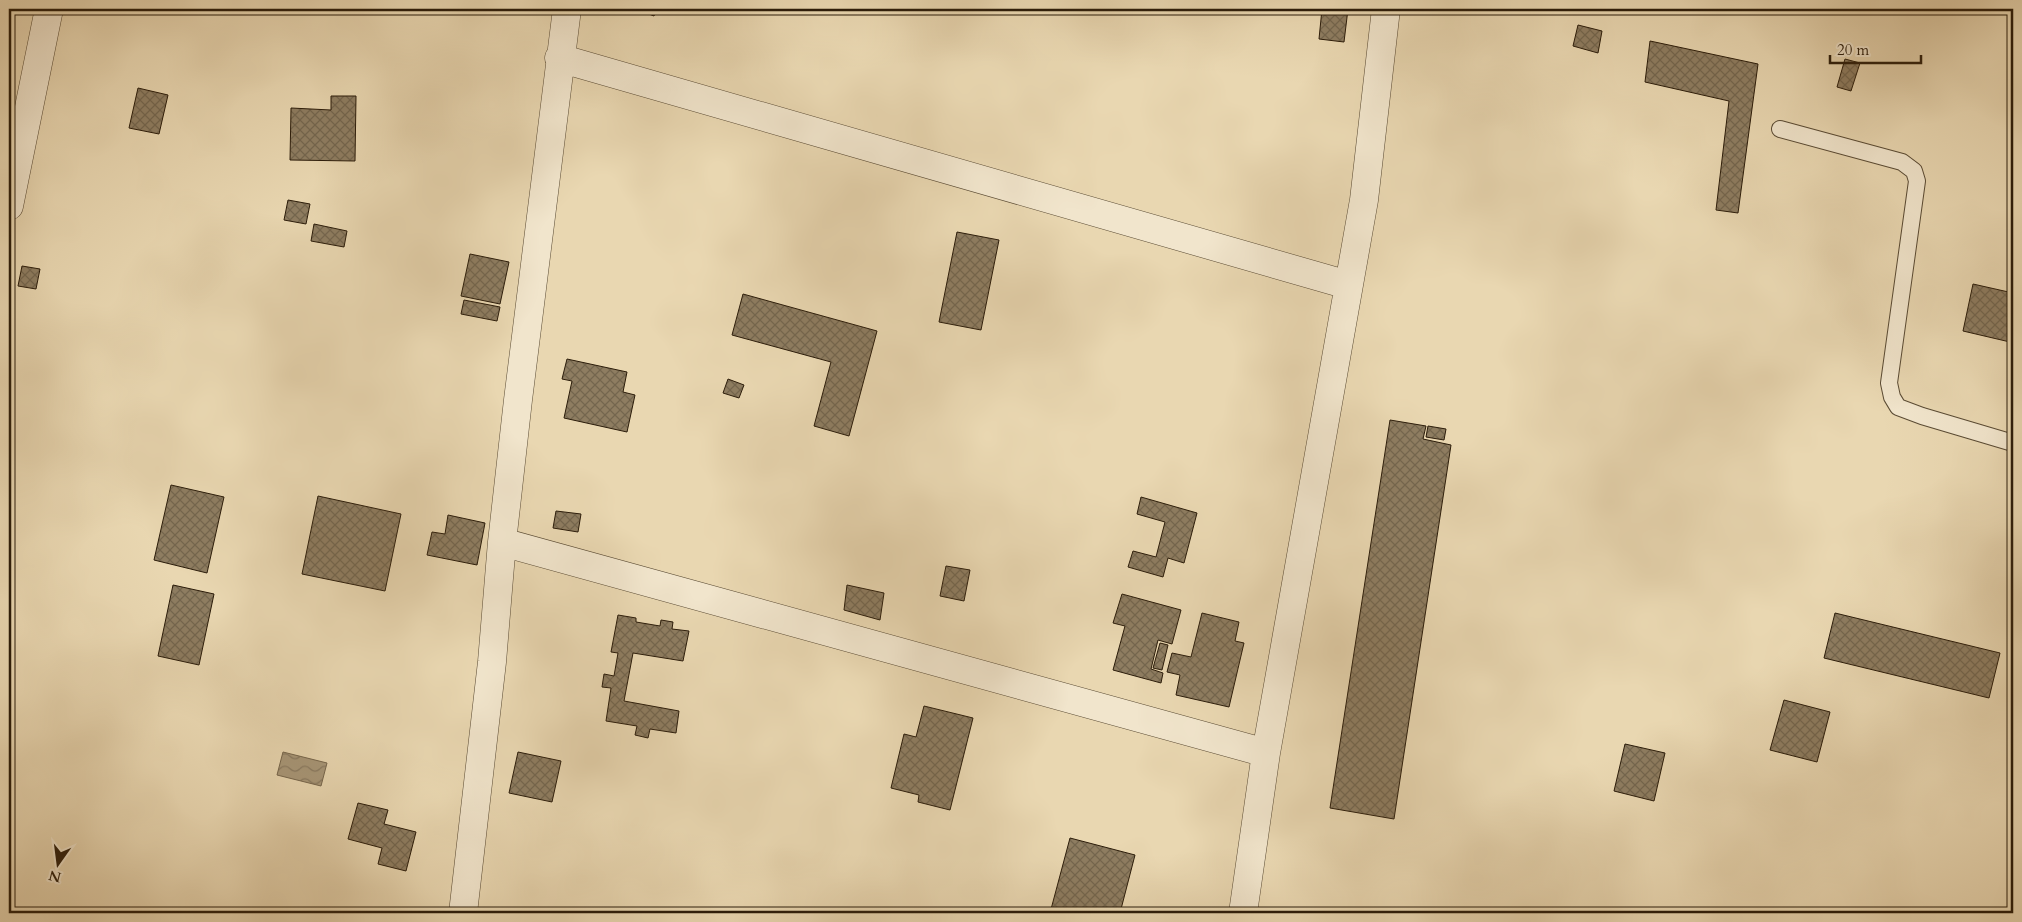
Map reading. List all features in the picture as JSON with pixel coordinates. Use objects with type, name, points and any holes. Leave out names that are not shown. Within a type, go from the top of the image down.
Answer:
[{"type":"street","points":[[9,206],[49,9]]},
{"type":"street","points":[[463,913],[492,662],[502,542],[559,58],[567,9]]},
{"type":"street","points":[[1243,913],[1266,753],[1364,200],[1386,9]]},
{"type":"street","points":[[559,58],[1348,285]]},
{"type":"street","points":[[502,542],[1266,753]]},
{"type":"lane","points":[[1780,128],[1902,162],[1914,171],[1917,181],[1889,383],[1892,397],[1898,407],[2013,443]]},
{"type":"water","points":[[283,752],[327,763],[321,786],[277,775]]},
{"type":"building","points":[[636,9],[657,9],[654,16]]},
{"type":"building","points":[[1322,9],[1348,9],[1344,42],[1319,39]]},
{"type":"building","points":[[1578,25],[1602,31],[1598,53],[1573,46]]},
{"type":"building","points":[[1650,41],[1758,64],[1738,213],[1716,210],[1729,101],[1645,82]]},
{"type":"building","points":[[1845,59],[1860,63],[1851,91],[1837,87]]},
{"type":"building","points":[[138,88],[168,95],[159,134],[129,128]]},
{"type":"building","points":[[331,96],[356,96],[355,161],[290,160],[291,108],[331,110]]},
{"type":"building","points":[[288,200],[310,204],[306,224],[284,220]]},
{"type":"building","points":[[314,224],[347,231],[344,247],[311,241]]},
{"type":"building","points":[[957,232],[999,240],[981,330],[939,322]]},
{"type":"building","points":[[470,254],[509,262],[500,304],[461,296]]},
{"type":"building","points":[[22,266],[40,269],[36,289],[18,286]]},
{"type":"building","points":[[1973,284],[2013,293],[2013,328],[2010,342],[1963,331]]},
{"type":"building","points":[[743,294],[877,331],[849,436],[814,426],[831,362],[732,335]]},
{"type":"building","points":[[464,300],[500,307],[497,321],[461,314]]},
{"type":"building","points":[[567,359],[627,372],[623,392],[635,395],[627,432],[564,418],[572,381],[562,379]]},
{"type":"building","points":[[728,379],[744,385],[739,398],[723,393]]},
{"type":"building","points":[[1390,420],[1426,426],[1423,439],[1451,445],[1394,819],[1330,808]]},
{"type":"building","points":[[1428,426],[1446,429],[1444,440],[1426,437]]},
{"type":"building","points":[[171,485],[224,497],[207,573],[154,560]]},
{"type":"building","points":[[318,496],[401,514],[385,591],[302,574]]},
{"type":"building","points":[[1141,497],[1197,513],[1184,563],[1168,558],[1163,577],[1128,567],[1133,551],[1156,557],[1165,522],[1137,514]]},
{"type":"building","points":[[556,511],[581,514],[578,532],[553,528]]},
{"type":"building","points":[[448,515],[485,523],[477,565],[427,555],[432,532],[445,534]]},
{"type":"building","points":[[946,566],[970,570],[964,601],[940,596]]},
{"type":"building","points":[[173,585],[214,594],[199,665],[158,656]]},
{"type":"building","points":[[847,585],[884,593],[880,620],[844,610]]},
{"type":"building","points":[[1122,594],[1181,610],[1172,644],[1158,640],[1151,669],[1163,673],[1161,683],[1113,670],[1125,626],[1113,623]]},
{"type":"building","points":[[1202,613],[1239,622],[1235,641],[1244,643],[1229,707],[1176,695],[1180,675],[1167,672],[1172,653],[1191,657]]},
{"type":"building","points":[[1835,613],[2000,653],[1989,698],[1824,658]]},
{"type":"building","points":[[618,615],[636,618],[636,622],[660,626],[661,620],[673,622],[672,629],[689,631],[683,661],[633,653],[624,701],[679,711],[676,733],[650,729],[648,738],[635,735],[637,726],[606,721],[611,688],[602,687],[604,674],[614,676],[618,653],[611,652]]},
{"type":"building","points":[[1160,643],[1168,645],[1162,670],[1153,668]]},
{"type":"building","points":[[1784,700],[1830,712],[1817,762],[1770,750]]},
{"type":"building","points":[[924,706],[973,718],[950,810],[918,802],[919,795],[891,788],[904,734],[916,737]]},
{"type":"building","points":[[1625,744],[1665,753],[1654,801],[1614,791]]},
{"type":"building","points":[[518,752],[561,761],[552,802],[509,793]]},
{"type":"building","points":[[358,803],[388,810],[384,824],[416,832],[406,871],[378,864],[382,848],[348,839]]},
{"type":"building","points":[[1070,838],[1135,855],[1120,913],[1050,913]]}]
